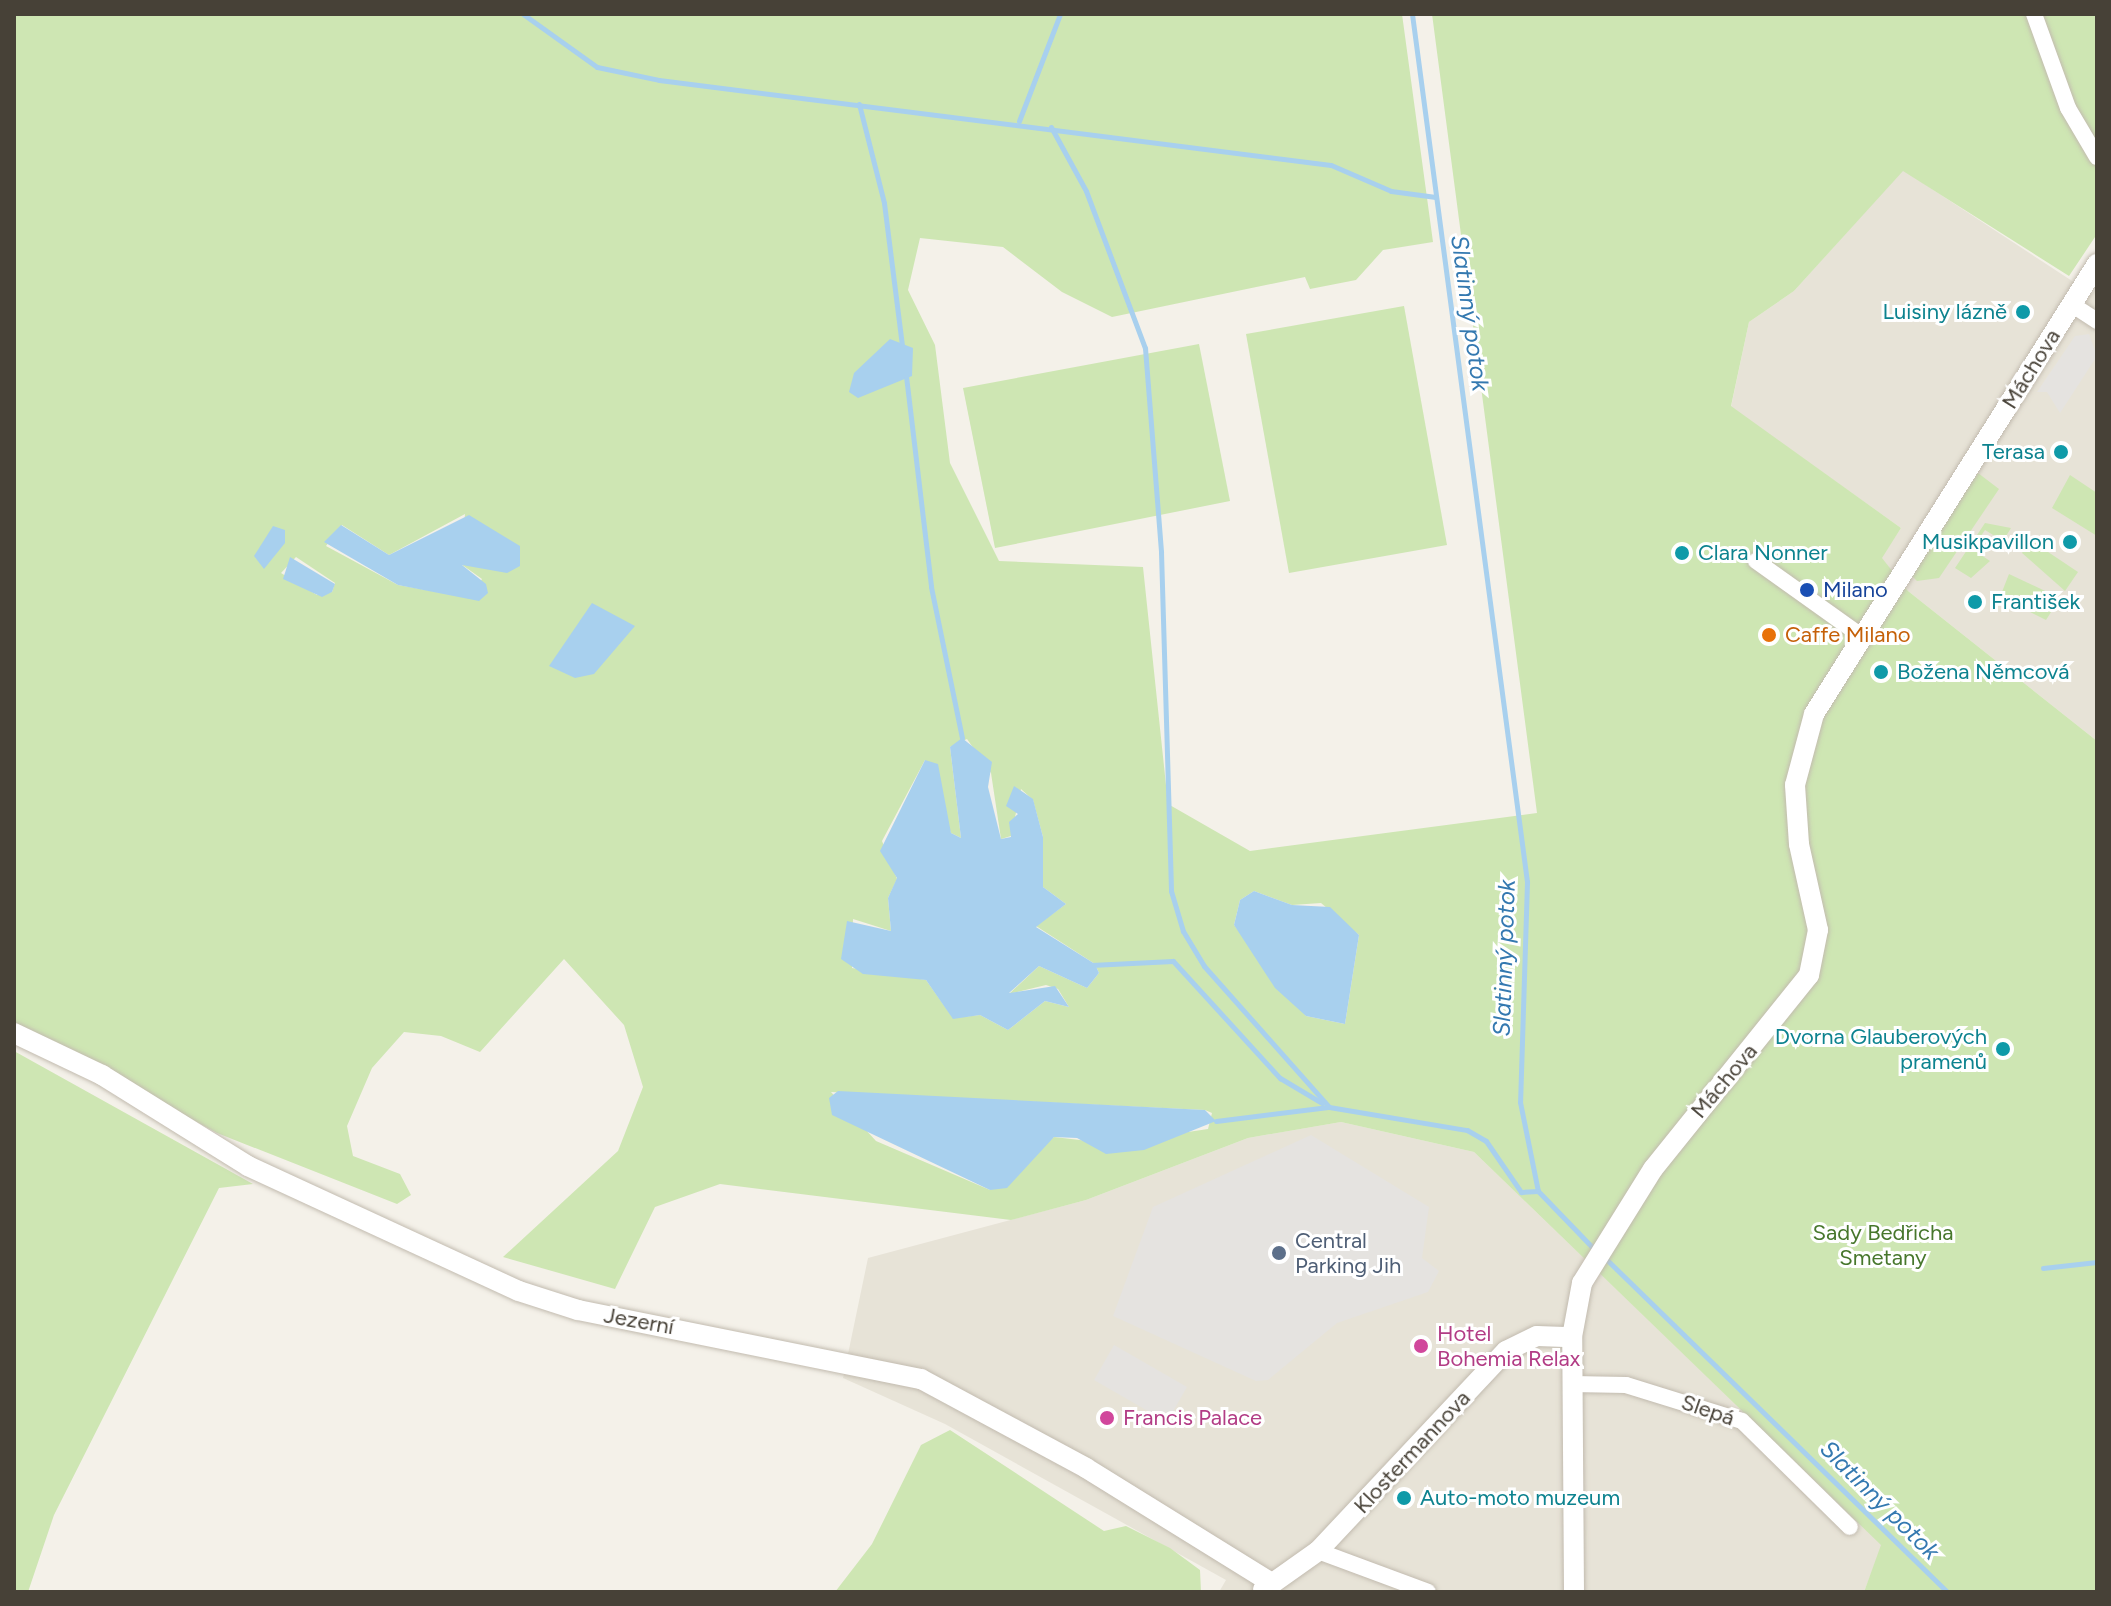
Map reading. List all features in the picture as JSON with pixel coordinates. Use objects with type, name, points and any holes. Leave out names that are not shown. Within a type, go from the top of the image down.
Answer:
[{"type":"street","points":[[2034,14],[2068,108],[2097,157]]},
{"type":"street","name":"Máchova","points":[[1574,1592],[1572,1337],[1591,1265],[1608,1236],[1809,975],[1818,930],[1799,844],[1798,760],[1814,714],[2097,264]]},
{"type":"street","points":[[2071,304],[2097,321]]},
{"type":"street","points":[[1756,561],[1861,636]]},
{"type":"street","name":"Jezerní","points":[[14,1033],[102,1075],[261,1173],[519,1291],[578,1310],[921,1379],[1074,1461],[1266,1587]]},
{"type":"street","name":"Klostermannova","points":[[1266,1587],[1318,1551],[1520,1342],[1572,1337]]},
{"type":"street","name":"Slepá","points":[[1572,1384],[1626,1385],[1742,1421],[1850,1527]]},
{"type":"street","points":[[1318,1551],[1428,1592]]},
{"type":"shaded area","points":[[1903,170],[2092,294],[2097,287],[2097,741],[1908,591],[1881,558],[1901,528],[1731,407],[1749,322],[1794,291]]},
{"type":"shaded area","points":[[2089,334],[2097,356],[2060,413],[2047,392],[2037,392],[2075,336]]},
{"type":"shaded area","points":[[1341,1122],[1474,1152],[1882,1545],[1864,1592],[1219,1592],[1226,1580],[945,1424],[843,1378],[868,1258],[1086,1200],[1248,1138]]},
{"type":"shaded area","name":"Central Parking Jih","points":[[1311,1135],[1429,1207],[1422,1258],[1439,1271],[1428,1292],[1337,1323],[1268,1380],[1256,1381],[1113,1316],[1153,1207]]},
{"type":"shaded area","points":[[1114,1345],[1187,1387],[1167,1422],[1094,1380]]},
{"type":"green space","name":"Sady Bedřicha Smetany","points":[[14,14],[1402,14],[1433,242],[1383,250],[1356,280],[1310,289],[1305,277],[1112,317],[1062,292],[1003,247],[920,238],[908,290],[935,345],[950,463],[999,561],[1143,567],[1168,804],[1250,851],[1537,813],[1432,14],[2097,14],[2097,234],[2069,276],[1903,171],[1794,291],[1749,322],[1731,406],[1901,528],[1882,558],[1908,591],[2097,741],[2097,1592],[1864,1592],[1881,1545],[1474,1152],[1341,1122],[1248,1138],[1086,1200],[1011,1220],[720,1184],[655,1207],[615,1289],[503,1257],[618,1151],[643,1087],[624,1025],[564,959],[480,1052],[441,1036],[404,1032],[372,1068],[347,1126],[353,1156],[400,1174],[411,1195],[397,1204],[217,1133],[14,1022]],"holes":[[[465,514],[461,564],[482,579],[471,598],[398,585],[326,546],[342,525],[389,555]],[[296,557],[335,583],[332,592],[317,595],[281,573]],[[967,739],[991,773],[1001,839],[1011,836],[1021,789],[1033,800],[1043,837],[1043,887],[1066,904],[1036,926],[1095,964],[1099,973],[1087,988],[1039,966],[1009,994],[1046,985],[1058,989],[1069,1007],[1045,1001],[1008,1030],[980,1015],[953,1018],[926,980],[852,968],[853,919],[891,931],[888,898],[897,879],[882,841],[925,760],[951,833],[961,838],[950,747]],[[1254,891],[1292,905],[1321,903],[1359,935],[1345,1024],[1306,1016],[1234,925],[1240,900]],[[831,1092],[1205,1110],[1212,1113],[1208,1129],[1168,1135],[1148,1148],[1054,1137],[990,1190],[876,1141]]]},
{"type":"green space","points":[[1404,306],[1447,545],[1289,573],[1246,334]]},
{"type":"green space","points":[[1199,344],[1230,501],[995,548],[963,388]]},
{"type":"green space","points":[[1978,473],[1999,489],[1939,578],[1917,581],[1912,576],[1921,557]]},
{"type":"green space","points":[[2070,475],[2097,493],[2097,536],[2052,508]]},
{"type":"green space","points":[[1985,523],[2011,528],[2003,541],[1985,530],[1972,549],[1990,561],[1971,578],[1955,568]]},
{"type":"green space","points":[[2030,540],[2078,572],[2065,591],[2022,553]]},
{"type":"green space","points":[[2009,574],[2060,598],[2046,620],[2000,597]]},
{"type":"green space","points":[[14,1051],[253,1184],[219,1188],[54,1515],[28,1592],[14,1592]]},
{"type":"green space","points":[[950,1430],[1104,1531],[1126,1526],[1170,1548],[1200,1570],[1201,1592],[835,1592],[872,1544],[921,1445]]},
{"type":"water","points":[[890,339],[913,348],[912,376],[858,398],[849,392],[854,373]]},
{"type":"water","points":[[469,515],[520,546],[520,566],[507,573],[462,565],[486,584],[488,593],[479,601],[398,585],[324,542],[341,525],[389,555]]},
{"type":"water","points":[[273,526],[285,530],[285,543],[264,569],[254,556]]},
{"type":"water","points":[[290,557],[335,584],[332,592],[322,597],[283,579]]},
{"type":"water","points":[[592,603],[635,626],[594,674],[575,678],[549,666]]},
{"type":"water","points":[[962,738],[992,762],[988,787],[1001,839],[1011,837],[1009,822],[1018,814],[1006,806],[1014,786],[1033,799],[1043,837],[1043,887],[1066,904],[1036,927],[1095,964],[1099,973],[1087,988],[1039,966],[1009,993],[1055,986],[1069,1007],[1045,1001],[1008,1030],[980,1015],[953,1019],[926,980],[863,974],[841,959],[847,921],[891,931],[888,898],[897,878],[880,851],[925,760],[938,764],[951,833],[961,838],[950,747]]},
{"type":"water","points":[[1254,891],[1292,905],[1330,907],[1359,935],[1345,1024],[1306,1016],[1275,988],[1234,925],[1240,900]]},
{"type":"water","points":[[838,1091],[1205,1110],[1216,1121],[1144,1150],[1106,1154],[1077,1138],[1054,1137],[1007,1188],[990,1190],[832,1115],[829,1098]]},
{"type":"waterway","points":[[523,14],[597,67],[659,80],[1331,165],[1391,191],[1436,197]]},
{"type":"waterway","points":[[1019,121],[1060,14]]},
{"type":"waterway","name":"Slatinný potok","points":[[1412,14],[1527,882],[1520,1102],[1538,1191],[1596,1251]]},
{"type":"waterway","points":[[859,104],[884,203],[902,346]]},
{"type":"waterway","points":[[1051,127],[1086,191],[1145,348],[1161,552],[1171,891],[1183,931],[1204,966],[1329,1107],[1467,1130],[1486,1141],[1521,1192],[1538,1191]]},
{"type":"waterway","points":[[906,376],[931,587],[962,738]]},
{"type":"waterway","points":[[1091,965],[1173,961],[1280,1078],[1322,1103]]},
{"type":"waterway","points":[[1216,1121],[1328,1107]]},
{"type":"waterway","name":"Slatinný potok","points":[[1604,1257],[1947,1592]]},
{"type":"waterway","points":[[2043,1268],[2097,1262]]},
{"type":"place","name":"Luisiny lázně","points":[[2023,312]]},
{"type":"place","name":"Terasa","points":[[2061,452]]},
{"type":"place","name":"Musikpavillon","points":[[2070,542]]},
{"type":"place","name":"Clara Nonner","points":[[1682,553]]},
{"type":"place","name":"Milano","points":[[1807,590]]},
{"type":"place","name":"František","points":[[1975,602]]},
{"type":"place","name":"Caffe Milano","points":[[1769,635]]},
{"type":"place","name":"Božena Němcová","points":[[1881,672]]},
{"type":"place","name":"Dvorna Glauberových pramenů","points":[[2003,1049]]},
{"type":"place","name":"Central Parking Jih","points":[[1279,1253]]},
{"type":"place","name":"Hotel Bohemia Relax","points":[[1421,1346]]},
{"type":"place","name":"Francis Palace","points":[[1107,1418]]},
{"type":"place","name":"Auto-moto muzeum","points":[[1404,1498]]}]
